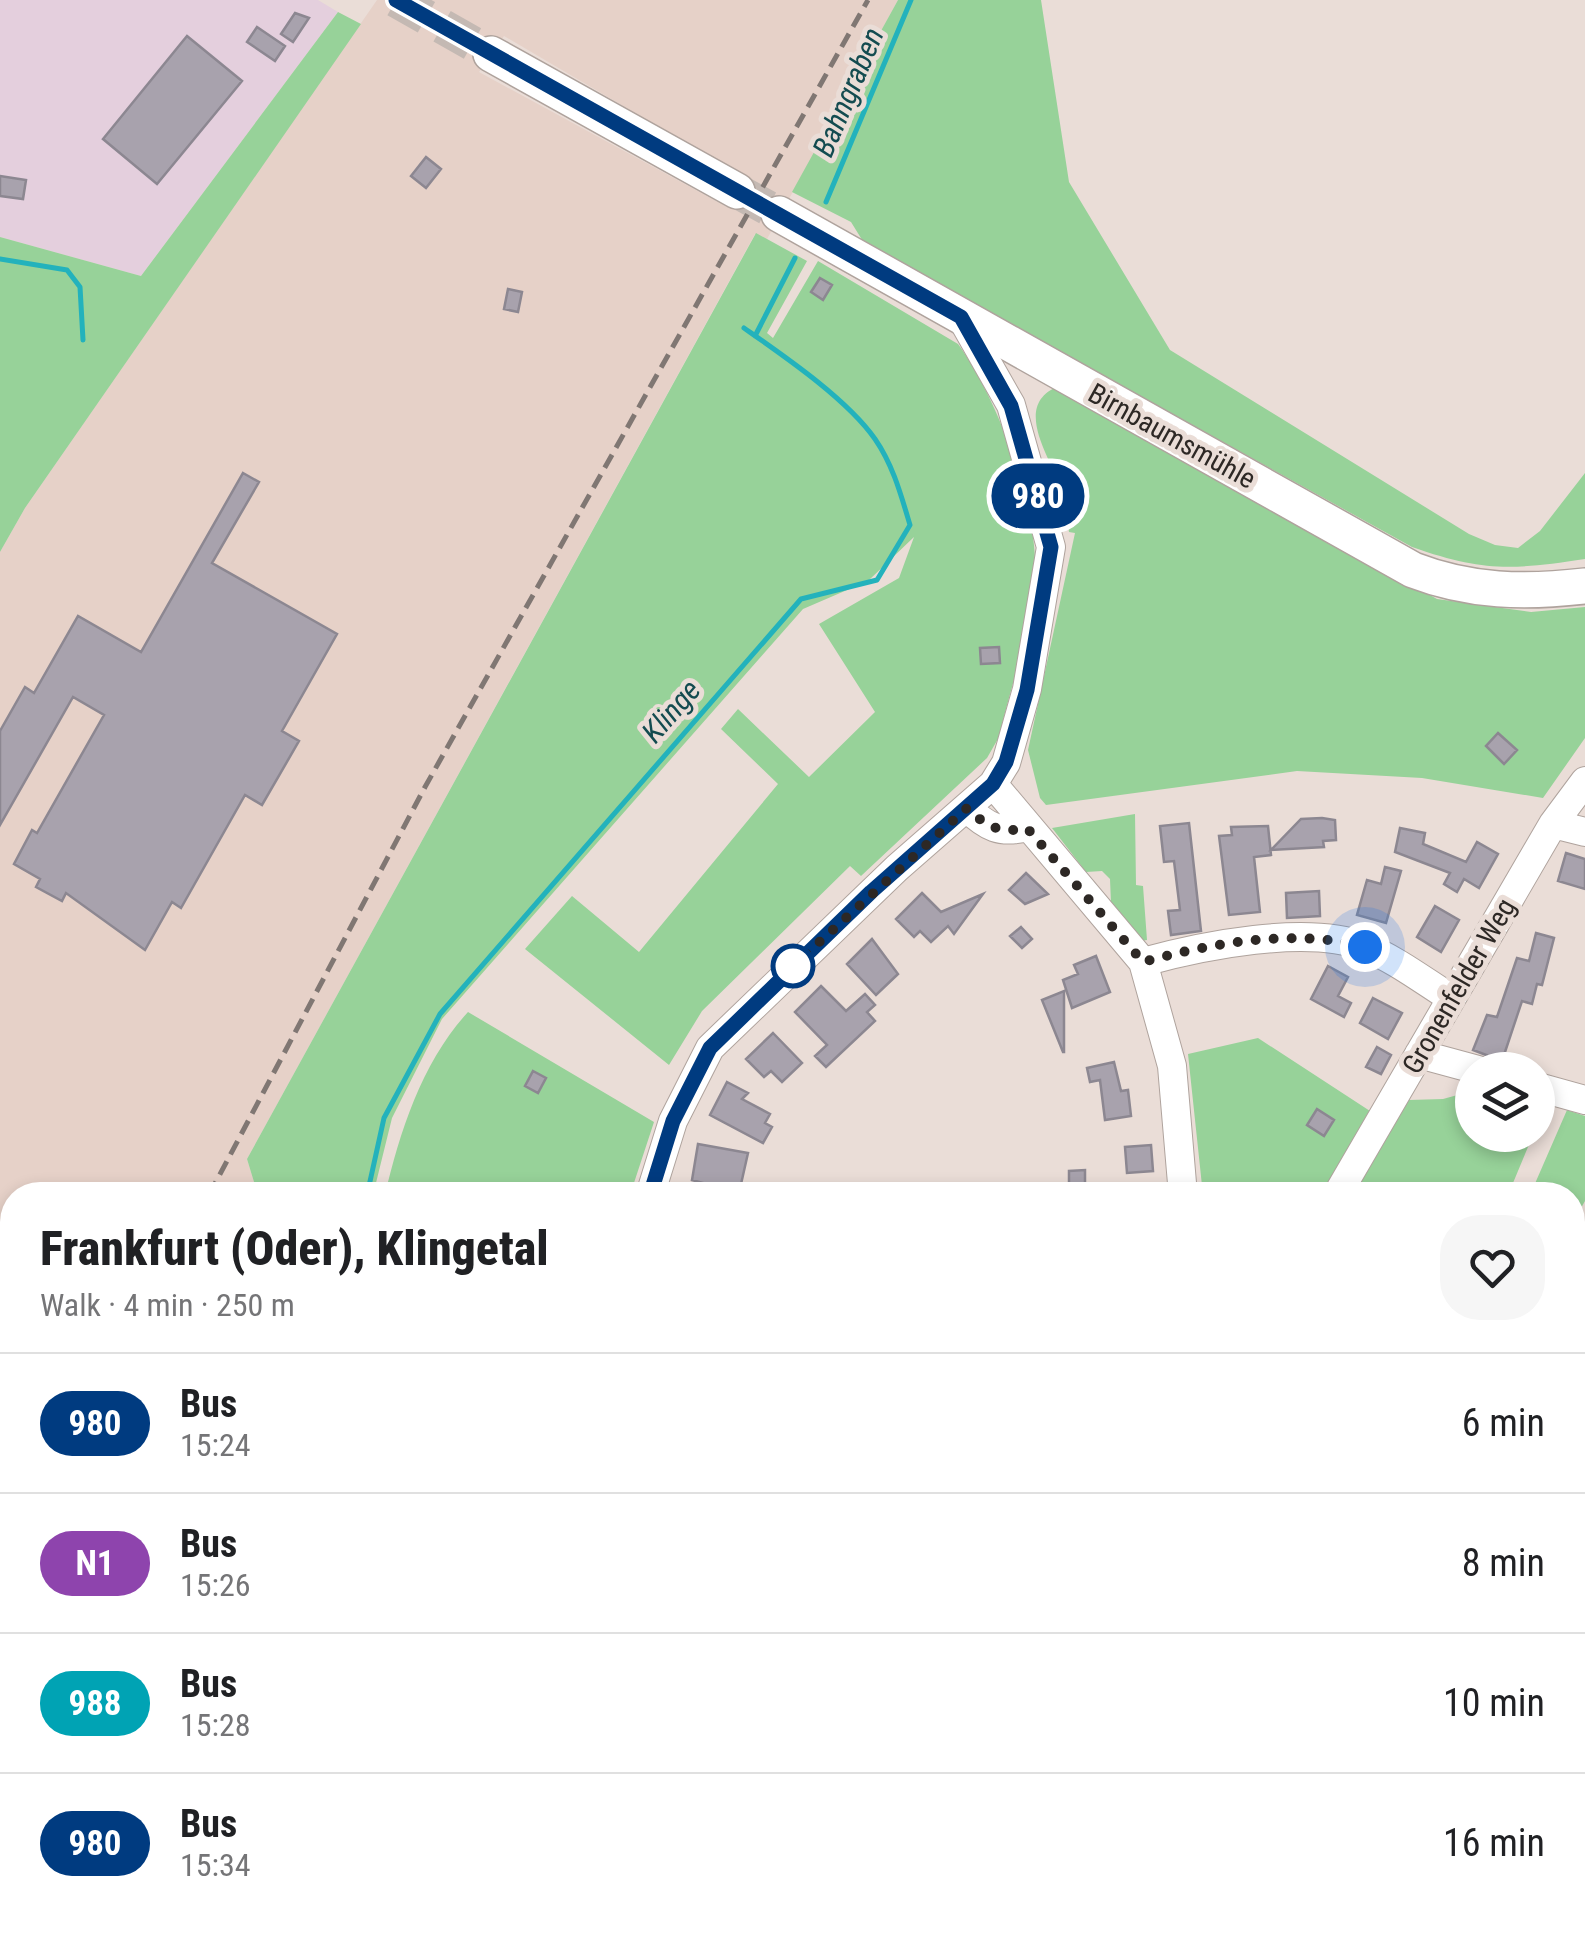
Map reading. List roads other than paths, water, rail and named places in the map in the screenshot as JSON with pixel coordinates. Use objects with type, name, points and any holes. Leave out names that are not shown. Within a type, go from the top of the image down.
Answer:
[{"type":"main road","points":[[491,54],[737,191]]},
{"type":"main road","name":"Birnbaumsmühle","points":[[780,214],[1413,570],[1446,582],[1496,590],[1585,586]]},
{"type":"street","points":[[654,1182],[673,1121],[710,1048],[897,868],[993,784],[1006,762],[1027,690],[1051,547],[1011,406],[961,317]]},
{"type":"street","points":[[1011,406],[1031,356]]},
{"type":"street","name":"Gronenfelder Weg","points":[[1345,1182],[1553,824],[1585,780]]},
{"type":"street","points":[[993,784],[1143,962],[1172,1066],[1183,1182]]},
{"type":"street","points":[[967,808],[984,824],[1005,832],[1027,828]]},
{"type":"street","points":[[1553,824],[1585,832]]},
{"type":"street","points":[[1143,962],[1275,940],[1333,940],[1365,947],[1452,998]]},
{"type":"street","points":[[1419,1054],[1455,1064]]},
{"type":"street","points":[[1555,1091],[1585,1100]]},
{"type":"waterway","name":"Bahngraben","points":[[826,202],[911,0]]},
{"type":"waterway","name":"Bahngraben","points":[[755,336],[795,258]]},
{"type":"waterway","name":"Klinge","points":[[0,259],[67,270],[80,287],[83,340]]},
{"type":"waterway","name":"Klinge","points":[[370,1182],[384,1118],[440,1014],[801,599],[877,580],[910,525],[887,459],[863,424],[814,379],[744,328]]},
{"type":"tunnel","points":[[396,0],[491,54]]},
{"type":"tunnel","points":[[737,191],[779,214]]},
{"type":"railway","points":[[216,1182],[425,787],[868,0]]}]
